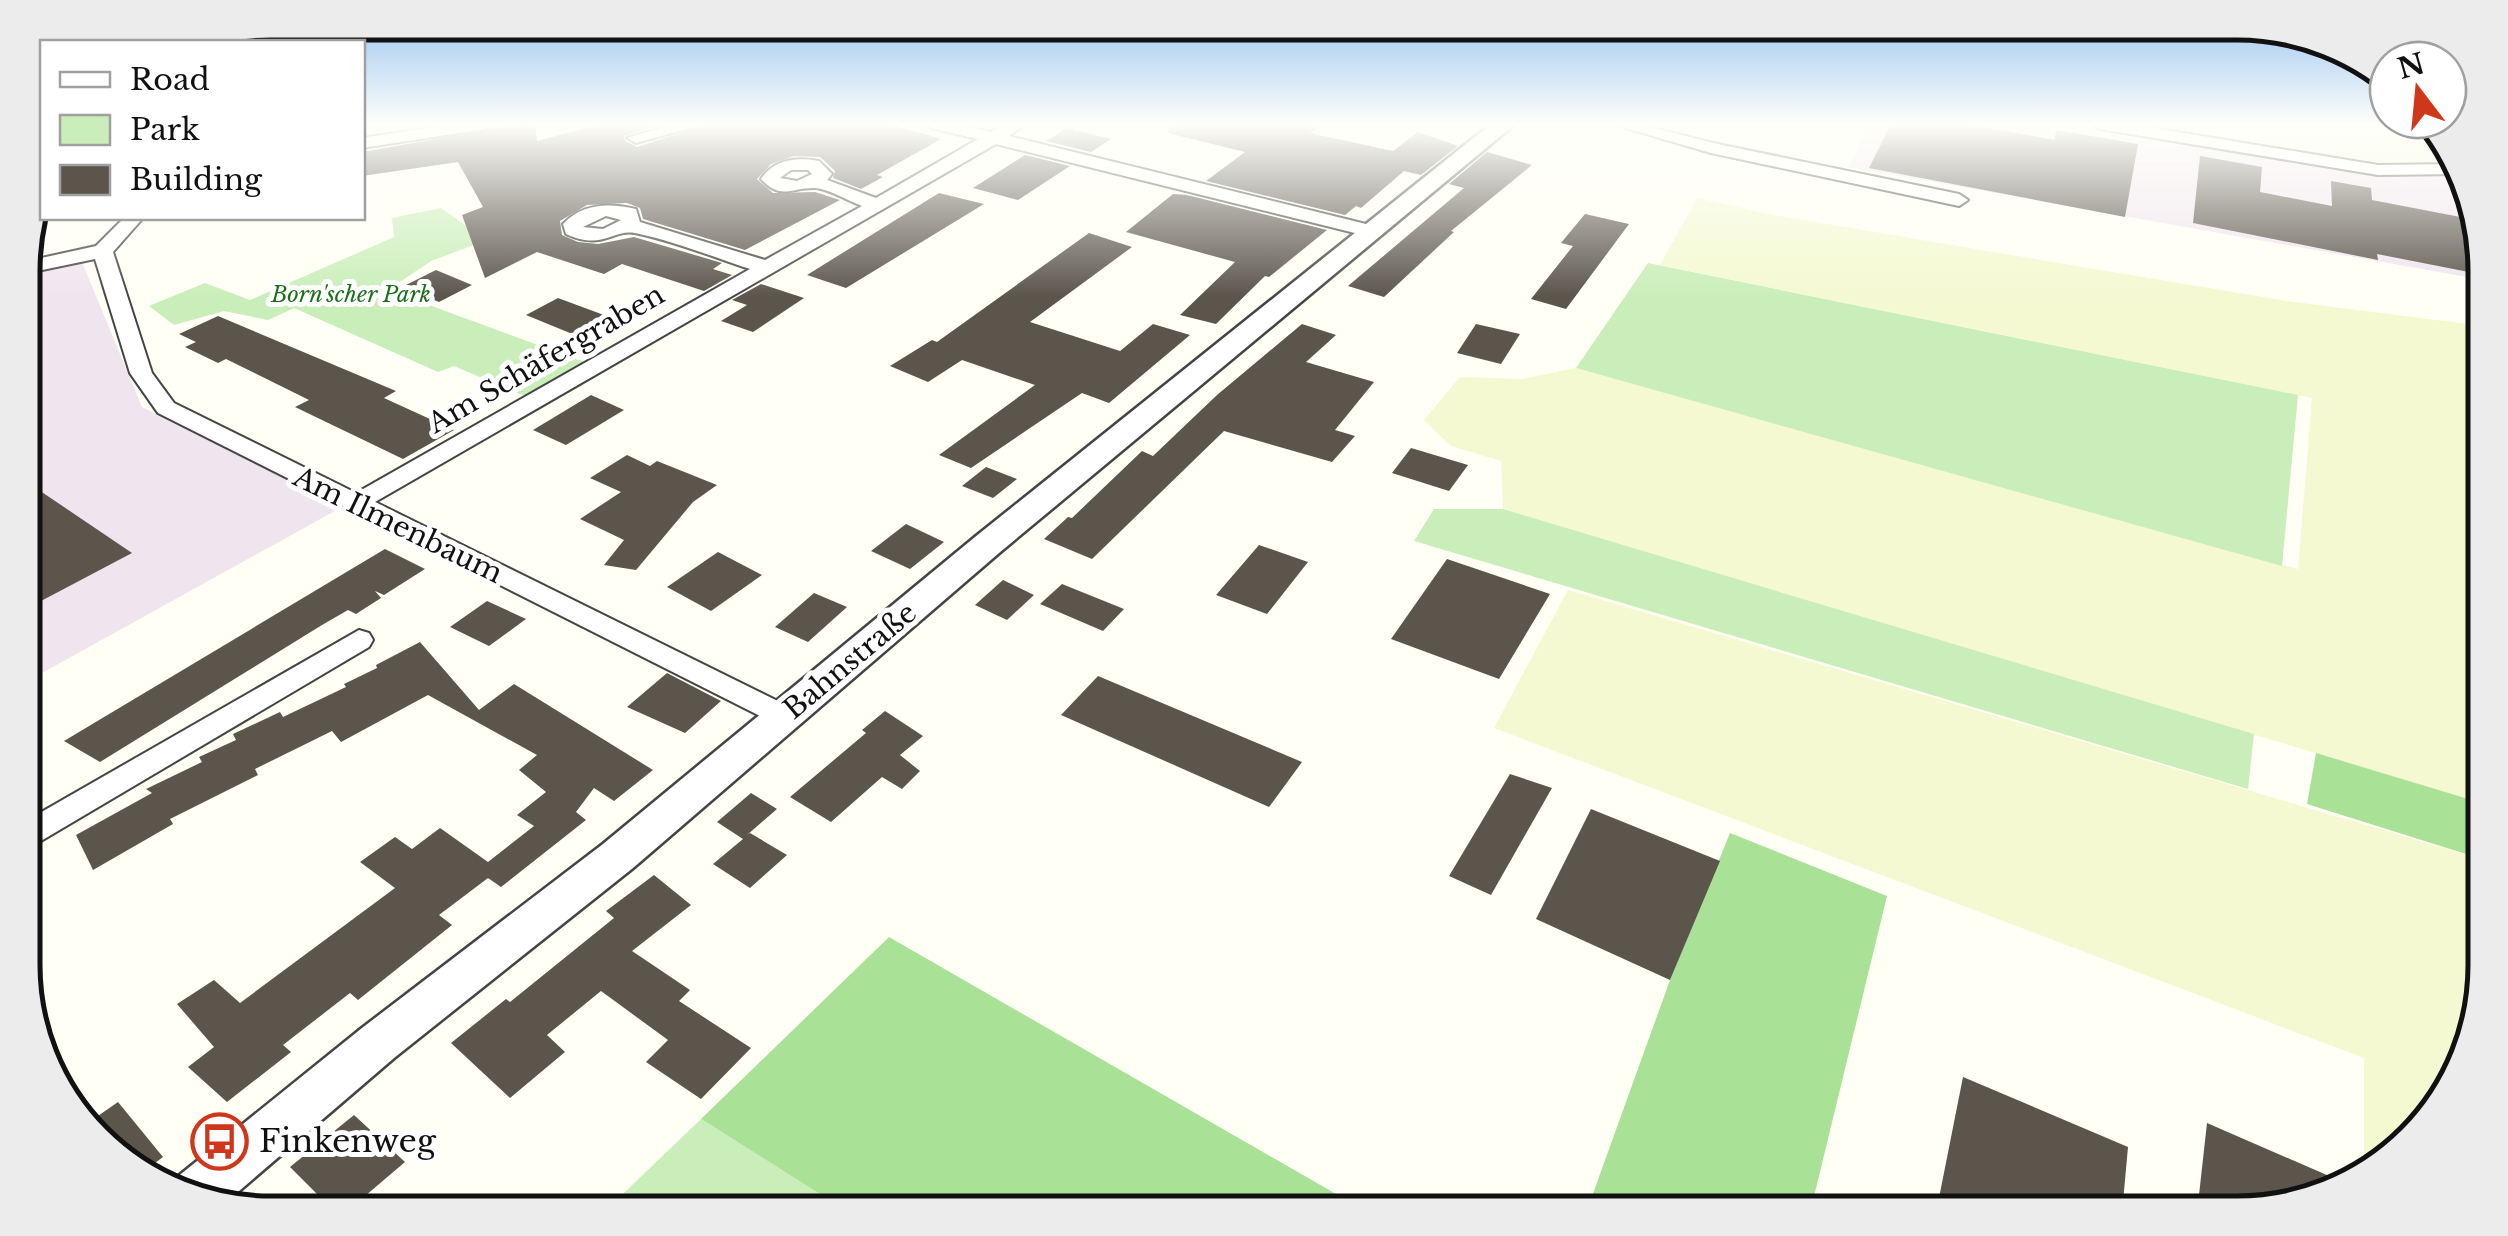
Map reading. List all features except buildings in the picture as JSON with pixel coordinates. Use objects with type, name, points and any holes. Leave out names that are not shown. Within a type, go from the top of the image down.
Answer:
[{"type":"street","points":[[815,182],[878,205]]},
{"type":"street","name":"Am Schäfergraben","points":[[356,503],[918,182]]},
{"type":"street","points":[[1165,182],[1371,231]]},
{"type":"street","name":"Bahnstraße","points":[[206,1186],[378,1043],[618,856],[1432,182]]},
{"type":"street","points":[[1872,182],[1959,200]]},
{"type":"street","points":[[40,265],[103,252],[132,220]]},
{"type":"street","points":[[628,226],[766,268]]},
{"type":"street","name":"Am Ilmenbaum","points":[[103,252],[142,373],[166,408],[784,717]]},
{"type":"street","points":[[40,829],[359,640]]},
{"type":"shaded area","points":[[1931,182],[2449,182],[2464,226],[2468,277]]},
{"type":"shaded area","points":[[40,260],[82,262],[142,407],[342,507],[40,674]]},
{"type":"green space","points":[[1697,198],[1773,215],[2286,301],[2468,324],[2468,799],[1503,509],[1501,461],[1451,446],[1424,420],[1460,377],[1522,379],[1576,368],[2298,569],[2312,398],[1660,265]]},
{"type":"green space","name":"Born'scher Park","points":[[441,208],[479,235],[474,245],[431,261],[388,290],[592,365],[529,398],[454,366],[438,372],[294,308],[268,320],[224,311],[174,325],[149,306],[205,283],[250,300],[394,237],[392,218]]},
{"type":"green space","points":[[1648,263],[2298,395],[2282,566],[1576,368]]},
{"type":"green space","points":[[1434,509],[1503,509],[2254,734],[2248,789],[1414,541]]},
{"type":"green space","points":[[1568,590],[2468,855],[2468,980],[2456,1039],[2429,1093],[2411,1117],[2364,1158],[2364,1058],[1494,728]]},
{"type":"green space","points":[[2316,753],[2468,799],[2468,855],[2307,804]]},
{"type":"green space","points":[[1730,833],[1887,896],[1814,1196],[1592,1196],[1670,980]]},
{"type":"green space","points":[[889,937],[1339,1196],[823,1196],[701,1119]]},
{"type":"green space","points":[[701,1119],[823,1196],[621,1196]]},
{"type":"place","name":"Finkenweg","points":[[220,1141]]}]
